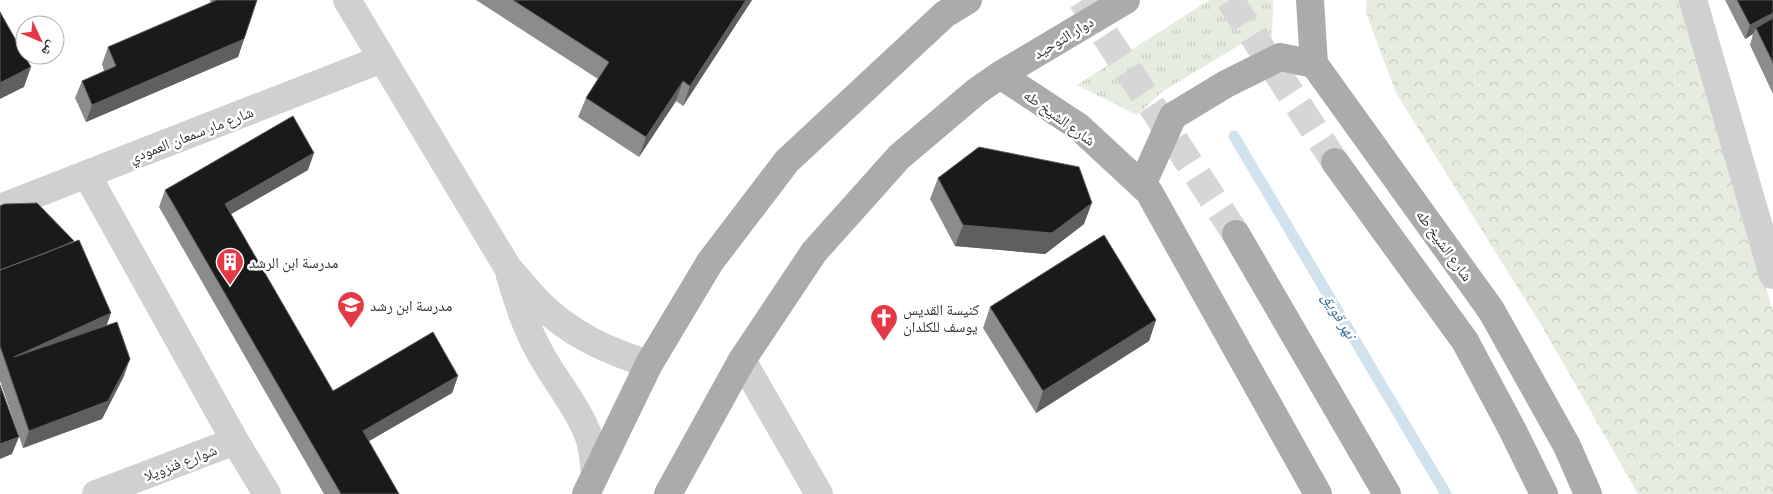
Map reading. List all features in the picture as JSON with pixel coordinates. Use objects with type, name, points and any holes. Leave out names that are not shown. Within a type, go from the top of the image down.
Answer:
[{"type":"main road","points":[[591,484],[649,364],[710,262],[787,161],[944,7],[968,0]]},
{"type":"main road","name":"دوار التوحيد","points":[[668,494],[742,360],[814,252],[899,157],[977,91],[1000,75],[1126,0]]},
{"type":"main road","points":[[1142,185],[1173,116],[1226,84],[1280,57],[1314,64],[1310,0]]},
{"type":"main road","name":"شارع الشيخ طه","points":[[1314,64],[1491,310],[1567,446],[1588,494]]},
{"type":"main road","name":"شارع الشيخ طه","points":[[1000,75],[1079,127],[1149,192],[1318,494]]},
{"type":"main road","points":[[1335,162],[1465,341],[1544,494]]},
{"type":"main road","points":[[1236,234],[1387,494]]},
{"type":"street","points":[[347,0],[508,268],[539,303],[563,324],[597,345],[619,355],[649,364]]},
{"type":"street","points":[[1693,0],[1766,226],[1773,275]]},
{"type":"street","name":"شارع مار سمعان العمودي","points":[[0,208],[382,59]]},
{"type":"street","points":[[87,174],[267,494]]},
{"type":"street","points":[[508,268],[521,312],[538,350],[578,414],[590,441],[591,484]]},
{"type":"street","points":[[742,360],[819,494]]},
{"type":"street","name":"شوارع فنزويلا","points":[[96,494],[235,440]]},
{"type":"green space","points":[[1209,0],[1273,0],[1272,37],[1243,43],[1163,91],[1137,115],[1077,85]]},
{"type":"green space","points":[[1367,0],[1681,0],[1773,311],[1773,494],[1638,494],[1543,328],[1396,93],[1366,13]]},
{"type":"building","points":[[217,0],[257,0],[244,39],[92,105],[82,81],[116,66],[108,47]]},
{"type":"building","points":[[513,0],[746,0],[690,86],[683,81],[646,137],[586,98],[609,62]]},
{"type":"building","points":[[1737,0],[1773,0],[1773,13],[1750,25]]},
{"type":"building","points":[[0,12],[15,39],[15,65],[30,65],[31,67],[0,83]]},
{"type":"building","points":[[1773,18],[1773,63],[1756,28]]},
{"type":"building","name":"مدرسة ابن الرشد","points":[[293,116],[314,153],[225,204],[333,391],[433,332],[458,376],[363,431],[399,494],[341,494],[165,190]]},
{"type":"building","points":[[979,147],[1079,167],[1092,203],[1052,233],[963,225],[938,178]]},
{"type":"building","points":[[37,203],[74,241],[0,270],[0,206],[4,204]]},
{"type":"building","points":[[1104,235],[1156,320],[1043,391],[990,307]]},
{"type":"building","points":[[79,240],[111,313],[14,357],[117,322],[130,359],[108,401],[29,431],[0,346],[0,270]]},
{"type":"building","points":[[0,385],[19,437],[0,444]]},
{"type":"waterway","name":"نهر قويق","points":[[1234,136],[1446,494]]},
{"type":"tunnel","points":[[1082,0],[1236,234]]},
{"type":"tunnel","points":[[1230,0],[1335,162]]},
{"type":"place","name":"مدرسة ابن الرشد","points":[[230,286]]},
{"type":"place","name":"مدرسة ابن رشد","points":[[351,329]]},
{"type":"place","name":"كنيسة القديس يوسف للكلدان","points":[[884,342]]}]
